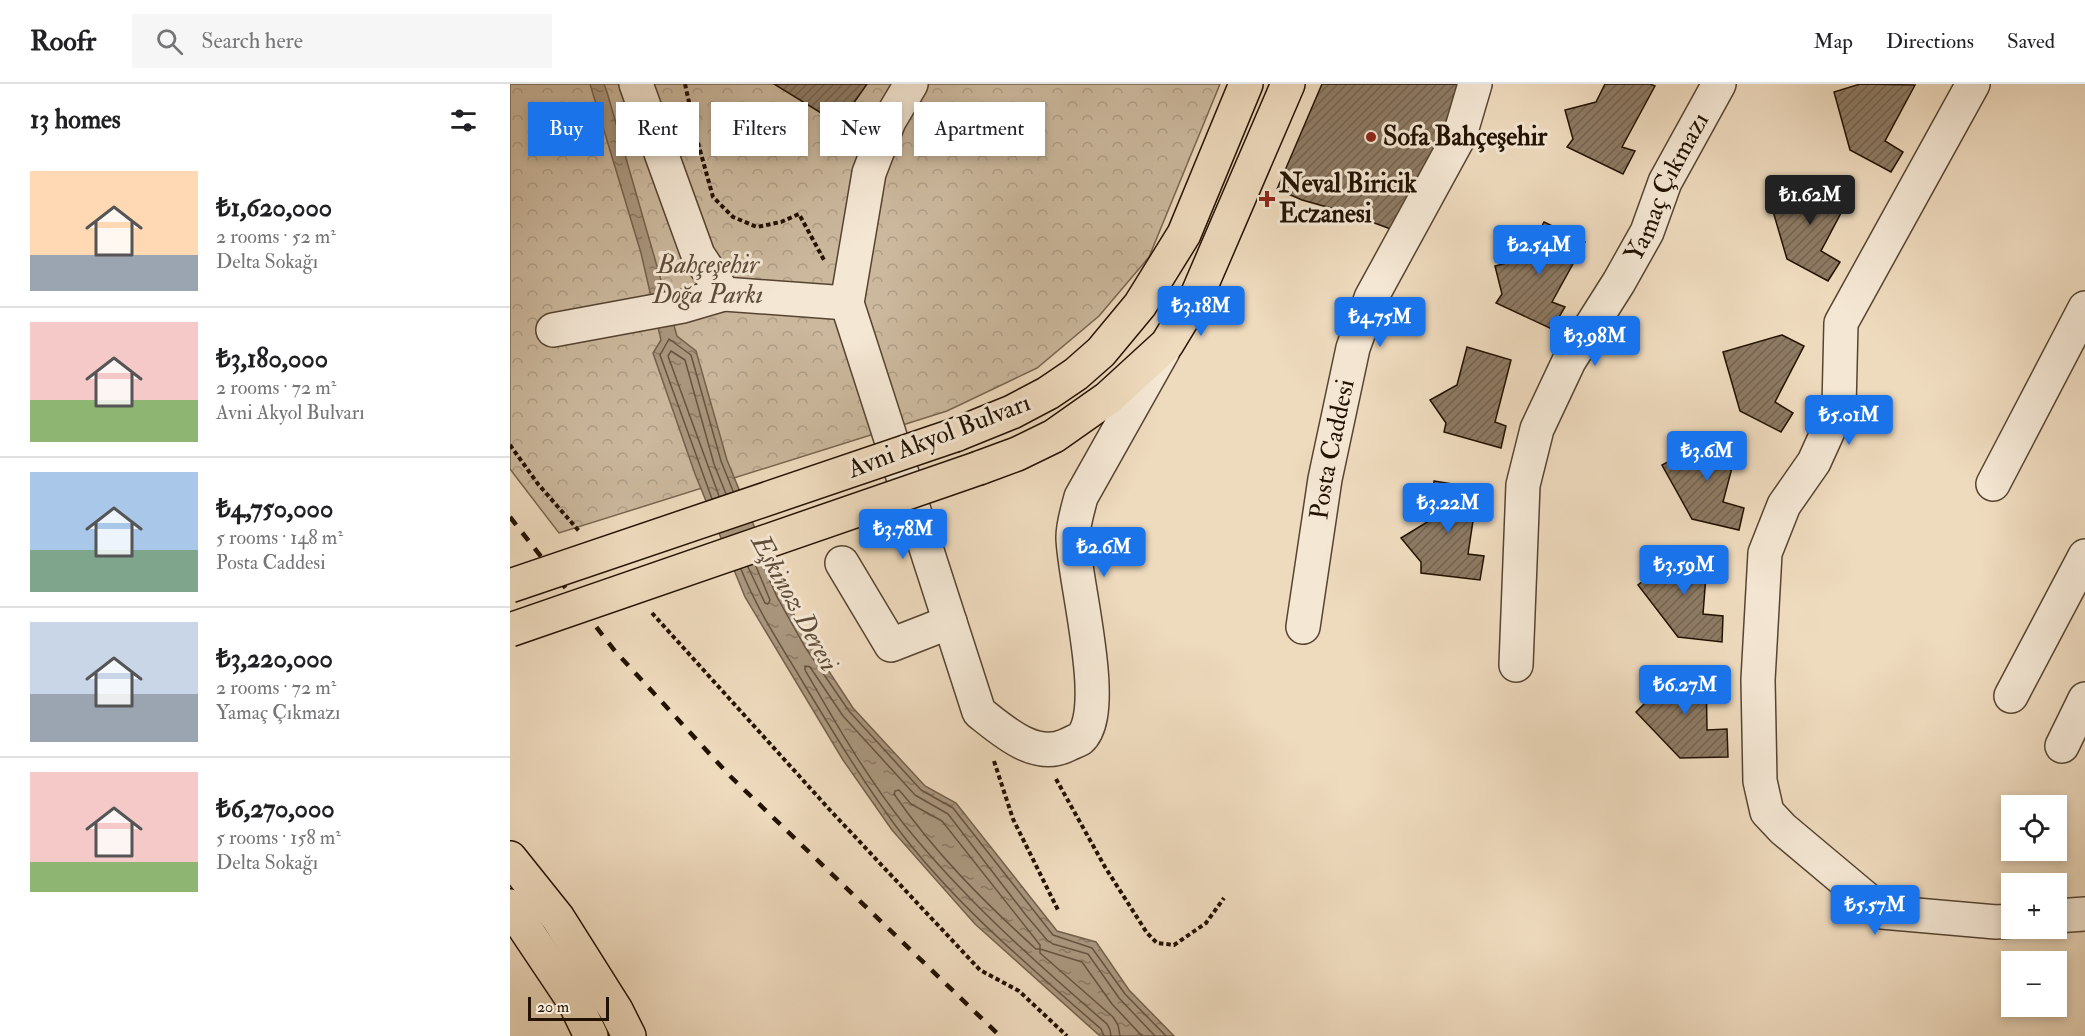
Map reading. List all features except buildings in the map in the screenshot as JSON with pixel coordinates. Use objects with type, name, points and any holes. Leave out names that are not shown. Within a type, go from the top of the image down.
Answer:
[{"type":"main road","name":"Avni Akyol Bulvarı","points":[[510,586],[955,435],[1012,412],[1048,393],[1076,374],[1107,344],[1140,305],[1184,234],[1246,84]]},
{"type":"main road","name":"Avni Akyol Bulvarı","points":[[510,630],[979,468],[1017,454],[1054,436],[1108,398],[1167,344],[1198,293],[1288,84]]},
{"type":"main road","points":[[510,858],[558,918],[616,1010],[629,1036]]},
{"type":"main road","points":[[510,906],[575,1003],[591,1036]]},
{"type":"street","points":[[636,84],[698,255],[724,294]]},
{"type":"street","points":[[911,84],[889,121],[869,173],[847,303],[979,712],[1009,736],[1039,750],[1062,747],[1081,738],[1089,722],[1093,696],[1073,537],[1076,516],[1081,497],[1167,344]]},
{"type":"street","name":"Posta Caddesi","points":[[1303,627],[1325,479],[1353,348],[1371,298],[1460,135],[1475,84]]},
{"type":"street","name":"Yamaç Çıkmazı","points":[[1516,665],[1523,485],[1537,429],[1569,361],[1619,282],[1647,232],[1665,182],[1719,84]]},
{"type":"street","points":[[1973,84],[1841,323],[1839,407],[1814,462],[1784,505],[1765,553],[1758,680],[1760,781],[1767,812],[1783,829],[1882,912],[2001,922]]},
{"type":"street","points":[[553,330],[683,306],[724,294],[847,303]]},
{"type":"street","points":[[1993,484],[2085,308]]},
{"type":"street","points":[[2011,696],[2085,556]]},
{"type":"street","points":[[842,563],[891,645],[950,622]]},
{"type":"street","points":[[2062,746],[2085,699]]},
{"type":"street","points":[[2067,915],[2085,914]]},
{"type":"path","points":[[685,84],[713,197],[733,217],[757,226],[781,222],[799,214],[825,263]]},
{"type":"path","points":[[510,445],[538,484],[583,535]]},
{"type":"path","points":[[651,612],[829,809],[980,970],[1019,991],[1067,1036]]},
{"type":"path","points":[[1039,750],[1105,867],[1147,933],[1157,943],[1174,945],[1206,923],[1224,898]]},
{"type":"path","points":[[992,755],[1013,819],[1059,912]]},
{"type":"green space","name":"Bahçeşehir Doğa Parkı","points":[[510,84],[1220,84],[1149,257],[1099,316],[1037,368],[947,411],[559,533],[510,469]]},
{"type":"water","points":[[590,84],[604,84],[616,123],[616,156],[625,156],[677,336],[696,351],[727,460],[782,594],[811,644],[853,708],[925,786],[956,803],[1057,931],[1096,942],[1129,990],[1174,1036],[1100,1036],[975,924],[892,830],[843,760],[745,597],[695,474],[653,353],[661,340],[641,253],[604,130],[604,102],[595,102]]},
{"type":"railway","points":[[510,517],[615,651],[730,776],[1000,1036]]},
{"type":"place","name":"Sofa Bahçeşehir","points":[[1371,137]]},
{"type":"place","name":"Neval Biricik Eczanesi","points":[[1267,199]]},
{"type":"water label","name":"Eşkinoz Deresi","points":[[795,603]]}]
